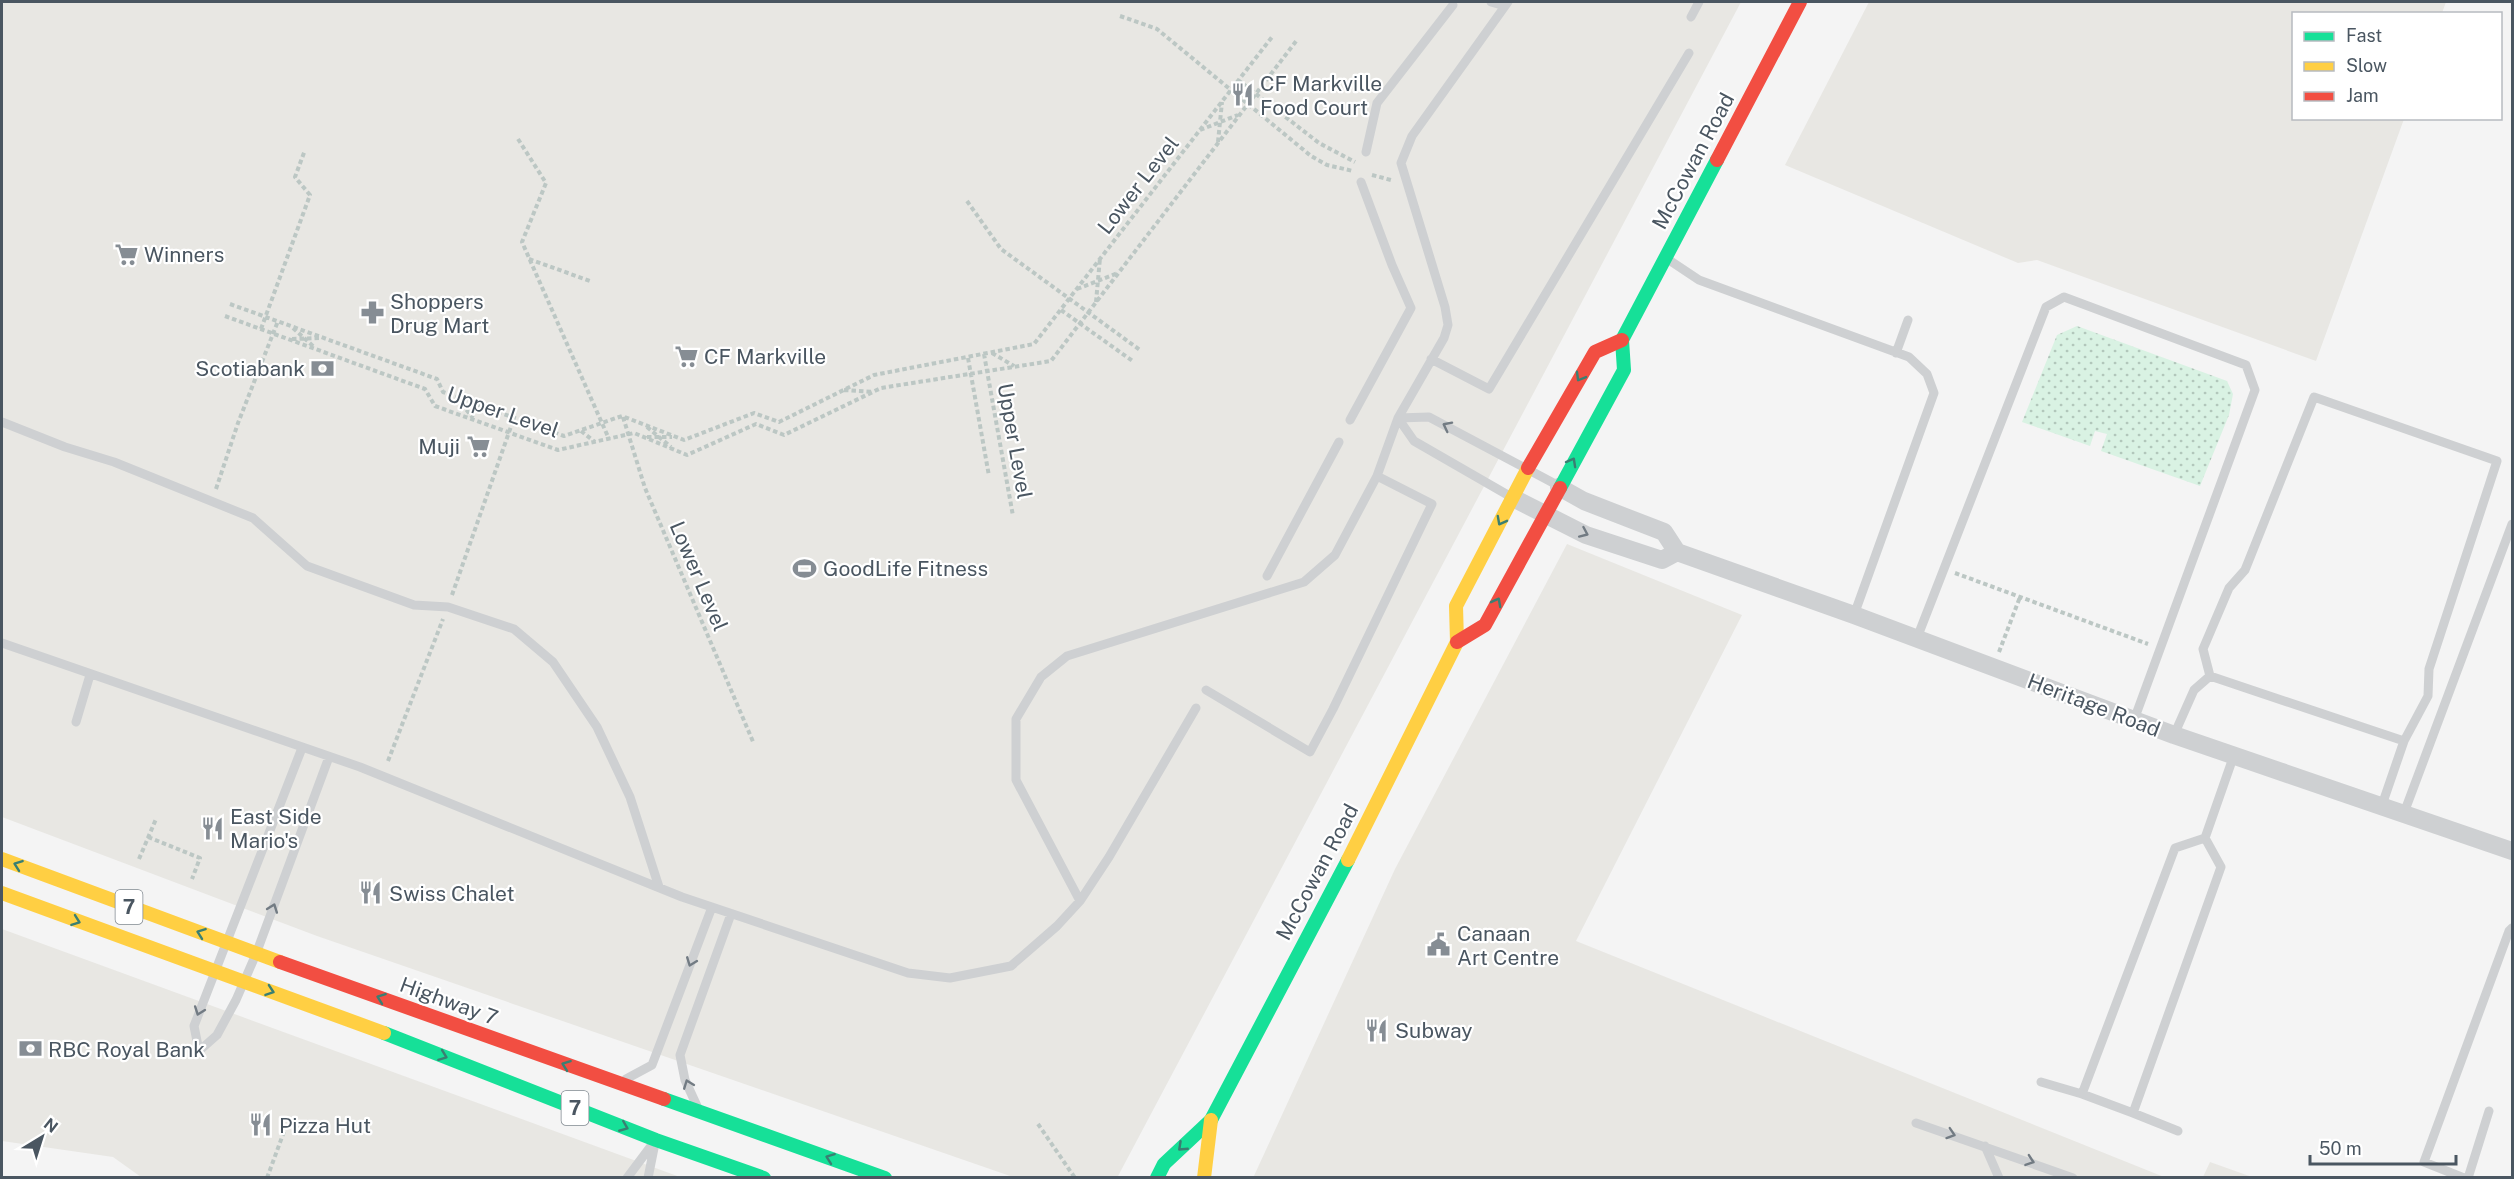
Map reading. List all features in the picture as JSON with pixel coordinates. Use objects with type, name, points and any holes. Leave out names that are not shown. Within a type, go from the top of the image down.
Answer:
[{"type":"main road","name":"McCowan Road","points":[[1156,1178],[1164,1164],[1211,1120],[1365,827],[1457,642],[1456,606],[1527,469],[1595,352],[1622,340],[1800,2]]},
{"type":"main road","points":[[1457,642],[1485,625],[1624,370],[1622,340]]},
{"type":"main road","name":"Highway 7","points":[[2,859],[256,954],[885,1178]]},
{"type":"main road","name":"7","points":[[2,893],[388,1034],[656,1140],[764,1178]]},
{"type":"main road","name":"McCowan Road","points":[[1204,1178],[1211,1120]]},
{"type":"street","points":[[1559,487],[1584,501],[1664,532],[1677,552]]},
{"type":"street","name":"Heritage Road","points":[[1513,498],[1586,535],[1662,560],[1677,552],[1917,638],[2174,735],[2512,851]]},
{"type":"lane","points":[[1080,901],[1016,780],[1016,718],[1041,677],[1067,656],[1304,582],[1335,555],[1377,476],[1398,418],[1444,338],[1448,325],[1445,307],[1401,163],[1412,135],[1507,4],[1491,2]]},
{"type":"lane","points":[[1691,17],[1699,2]]},
{"type":"lane","points":[[1366,152],[1377,104],[1453,5]]},
{"type":"lane","points":[[1431,359],[1489,389],[1689,53]]},
{"type":"lane","points":[[1361,182],[1411,308]]},
{"type":"lane","points":[[1666,258],[1699,280],[1909,357],[1927,374],[1934,393],[1854,615]]},
{"type":"lane","points":[[1917,638],[2046,307],[2064,297],[2246,365],[2255,390],[2134,720]]},
{"type":"lane","points":[[1411,308],[1421,307]]},
{"type":"lane","points":[[1350,420],[1411,308]]},
{"type":"lane","points":[[1896,353],[1908,320]]},
{"type":"lane","points":[[2210,676],[2203,649],[2229,588],[2245,570],[2313,397],[2496,461],[2429,669],[2428,696],[2404,741],[2382,805]]},
{"type":"lane","points":[[1398,418],[1429,417],[1559,487]]},
{"type":"lane","points":[[1398,418],[1414,441],[1513,498]]},
{"type":"lane","points":[[2,422],[65,447],[114,462],[253,518],[307,566],[414,605],[448,607],[514,629],[553,662],[597,727],[630,797],[659,888]]},
{"type":"lane","points":[[1267,576],[1339,442]]},
{"type":"lane","points":[[1206,690],[1310,752],[1432,504],[1377,476]]},
{"type":"lane","points":[[2404,813],[2512,524]]},
{"type":"lane","points":[[2,643],[329,756],[495,820],[659,888],[731,914],[909,973],[950,978],[1011,966],[1057,926],[1080,901],[1109,857],[1196,708]]},
{"type":"lane","points":[[76,722],[90,675]]},
{"type":"lane","points":[[2174,735],[2194,690],[2210,676]]},
{"type":"lane","points":[[2210,676],[2404,741]]},
{"type":"lane","points":[[302,748],[194,1026],[199,1051],[218,1035],[256,954],[329,756]]},
{"type":"lane","points":[[2133,1113],[2221,867],[2205,838],[2234,755]]},
{"type":"lane","points":[[2082,1094],[2175,848],[2205,838]]},
{"type":"lane","points":[[617,1083],[652,1065],[712,907]]},
{"type":"lane","points":[[700,1112],[685,1080],[680,1055],[731,914]]},
{"type":"lane","points":[[2489,1111],[2466,1178],[2424,1162],[2512,928]]},
{"type":"lane","points":[[2041,1082],[2082,1094],[2178,1131]]},
{"type":"lane","points":[[1917,1123],[2073,1178]]},
{"type":"lane","points":[[627,1178],[656,1140]]},
{"type":"lane","points":[[648,1178],[656,1140]]},
{"type":"lane","points":[[1985,1146],[1999,1178]]},
{"type":"path","points":[[1120,16],[1158,29],[1311,156],[1327,165],[1408,184]]},
{"type":"path","name":"Lower Level","points":[[643,437],[675,437],[684,440],[753,413],[779,422],[874,375],[1034,344],[1272,37]]},
{"type":"path","name":"Upper Level","points":[[225,316],[425,389],[435,406],[558,450],[634,433],[687,455],[756,424],[784,435],[881,388],[1051,361],[1297,40]]},
{"type":"path","points":[[1238,80],[1319,143],[1364,166]]},
{"type":"path","points":[[1218,143],[1222,101]]},
{"type":"path","points":[[1199,130],[1240,114]]},
{"type":"path","points":[[518,139],[546,183],[522,242],[609,439]]},
{"type":"path","points":[[261,329],[310,195],[295,177],[305,150]]},
{"type":"path","points":[[967,201],[1000,249],[1140,350]]},
{"type":"path","points":[[528,258],[590,281]]},
{"type":"path","points":[[1096,302],[1100,258]]},
{"type":"path","points":[[1077,289],[1118,273]]},
{"type":"path","points":[[230,304],[437,379],[443,392],[564,436],[622,416],[675,437]]},
{"type":"path","points":[[1061,310],[1134,362]]},
{"type":"path","points":[[212,502],[238,423],[278,321]]},
{"type":"path","points":[[290,326],[316,350]]},
{"type":"path","points":[[288,339],[323,338]]},
{"type":"path","points":[[992,353],[1015,367]]},
{"type":"path","name":"Upper Level","points":[[984,354],[1013,516]]},
{"type":"path","points":[[968,358],[989,476]]},
{"type":"path","points":[[843,390],[873,392]]},
{"type":"path","points":[[457,398],[473,419]]},
{"type":"path","name":"Lower Level","points":[[622,416],[645,488],[754,744]]},
{"type":"path","points":[[388,760],[448,607],[514,418]]},
{"type":"path","points":[[644,425],[674,449]]},
{"type":"path","points":[[580,430],[595,442]]},
{"type":"path","points":[[1944,568],[2160,649]]},
{"type":"path","points":[[1993,667],[2020,597]]},
{"type":"path","points":[[139,860],[156,819]]},
{"type":"path","points":[[148,837],[200,858],[192,879]]},
{"type":"path","points":[[267,1178],[289,1118]]},
{"type":"path","points":[[1038,1124],[1075,1178]]},
{"type":"shaded area","points":[[2,2],[1741,2],[1117,1178],[1013,1177],[317,936],[2,817]]},
{"type":"shaded area","points":[[1869,2],[2446,2],[2442,12],[2292,12],[2292,120],[2404,120],[2316,361],[2037,260],[2018,263],[1785,165]]},
{"type":"shaded area","points":[[1567,544],[1742,615],[1576,941],[2164,1177],[1253,1178],[1395,869]]},
{"type":"shaded area","points":[[2,929],[680,1177],[141,1177],[113,1157],[2,1141]]},
{"type":"shaded area","points":[[2210,1162],[2252,1177],[2203,1177]]},
{"type":"green space","points":[[2077,326],[2227,381],[2233,394],[2229,415],[2200,486],[2101,451],[2107,434],[2095,431],[2090,446],[2022,422],[2057,335]]},
{"type":"traffic: fast","points":[[1560,488],[1624,370],[1622,340],[1717,160]]},
{"type":"traffic: fast","points":[[1157,1178],[1164,1164],[1211,1120],[1348,860]]},
{"type":"traffic: fast","points":[[384,1033],[656,1140],[764,1178]]},
{"type":"traffic: fast","points":[[664,1099],[885,1178]]},
{"type":"traffic: slow","points":[[1348,860],[1457,642],[1456,606],[1528,468]]},
{"type":"traffic: slow","points":[[2,859],[280,962]]},
{"type":"traffic: slow","points":[[2,893],[384,1033]]},
{"type":"traffic: slow","points":[[1204,1178],[1211,1120]]},
{"type":"traffic: jam","points":[[1717,160],[1800,2]]},
{"type":"traffic: jam","points":[[1528,468],[1595,352],[1622,340]]},
{"type":"traffic: jam","points":[[1457,642],[1485,625],[1560,488]]},
{"type":"traffic: jam","points":[[280,962],[664,1099]]},
{"type":"place","name":"CF Markville Food Court","points":[[1242,95]]},
{"type":"place","name":"Winners","points":[[126,254]]},
{"type":"place","name":"Shoppers Drug Mart","points":[[372,313]]},
{"type":"place","name":"CF Markville","points":[[686,356]]},
{"type":"place","name":"Scotiabank","points":[[323,368]]},
{"type":"place","name":"Muji","points":[[478,446]]},
{"type":"place","name":"GoodLife Fitness","points":[[805,568]]},
{"type":"place","name":"East Side Mario's","points":[[212,828]]},
{"type":"place","name":"Swiss Chalet","points":[[371,893]]},
{"type":"place","name":"Canaan Art Centre","points":[[1439,945]]},
{"type":"place","name":"Subway","points":[[1377,1030]]},
{"type":"place","name":"RBC Royal Bank","points":[[30,1049]]},
{"type":"place","name":"Pizza Hut","points":[[261,1125]]}]
